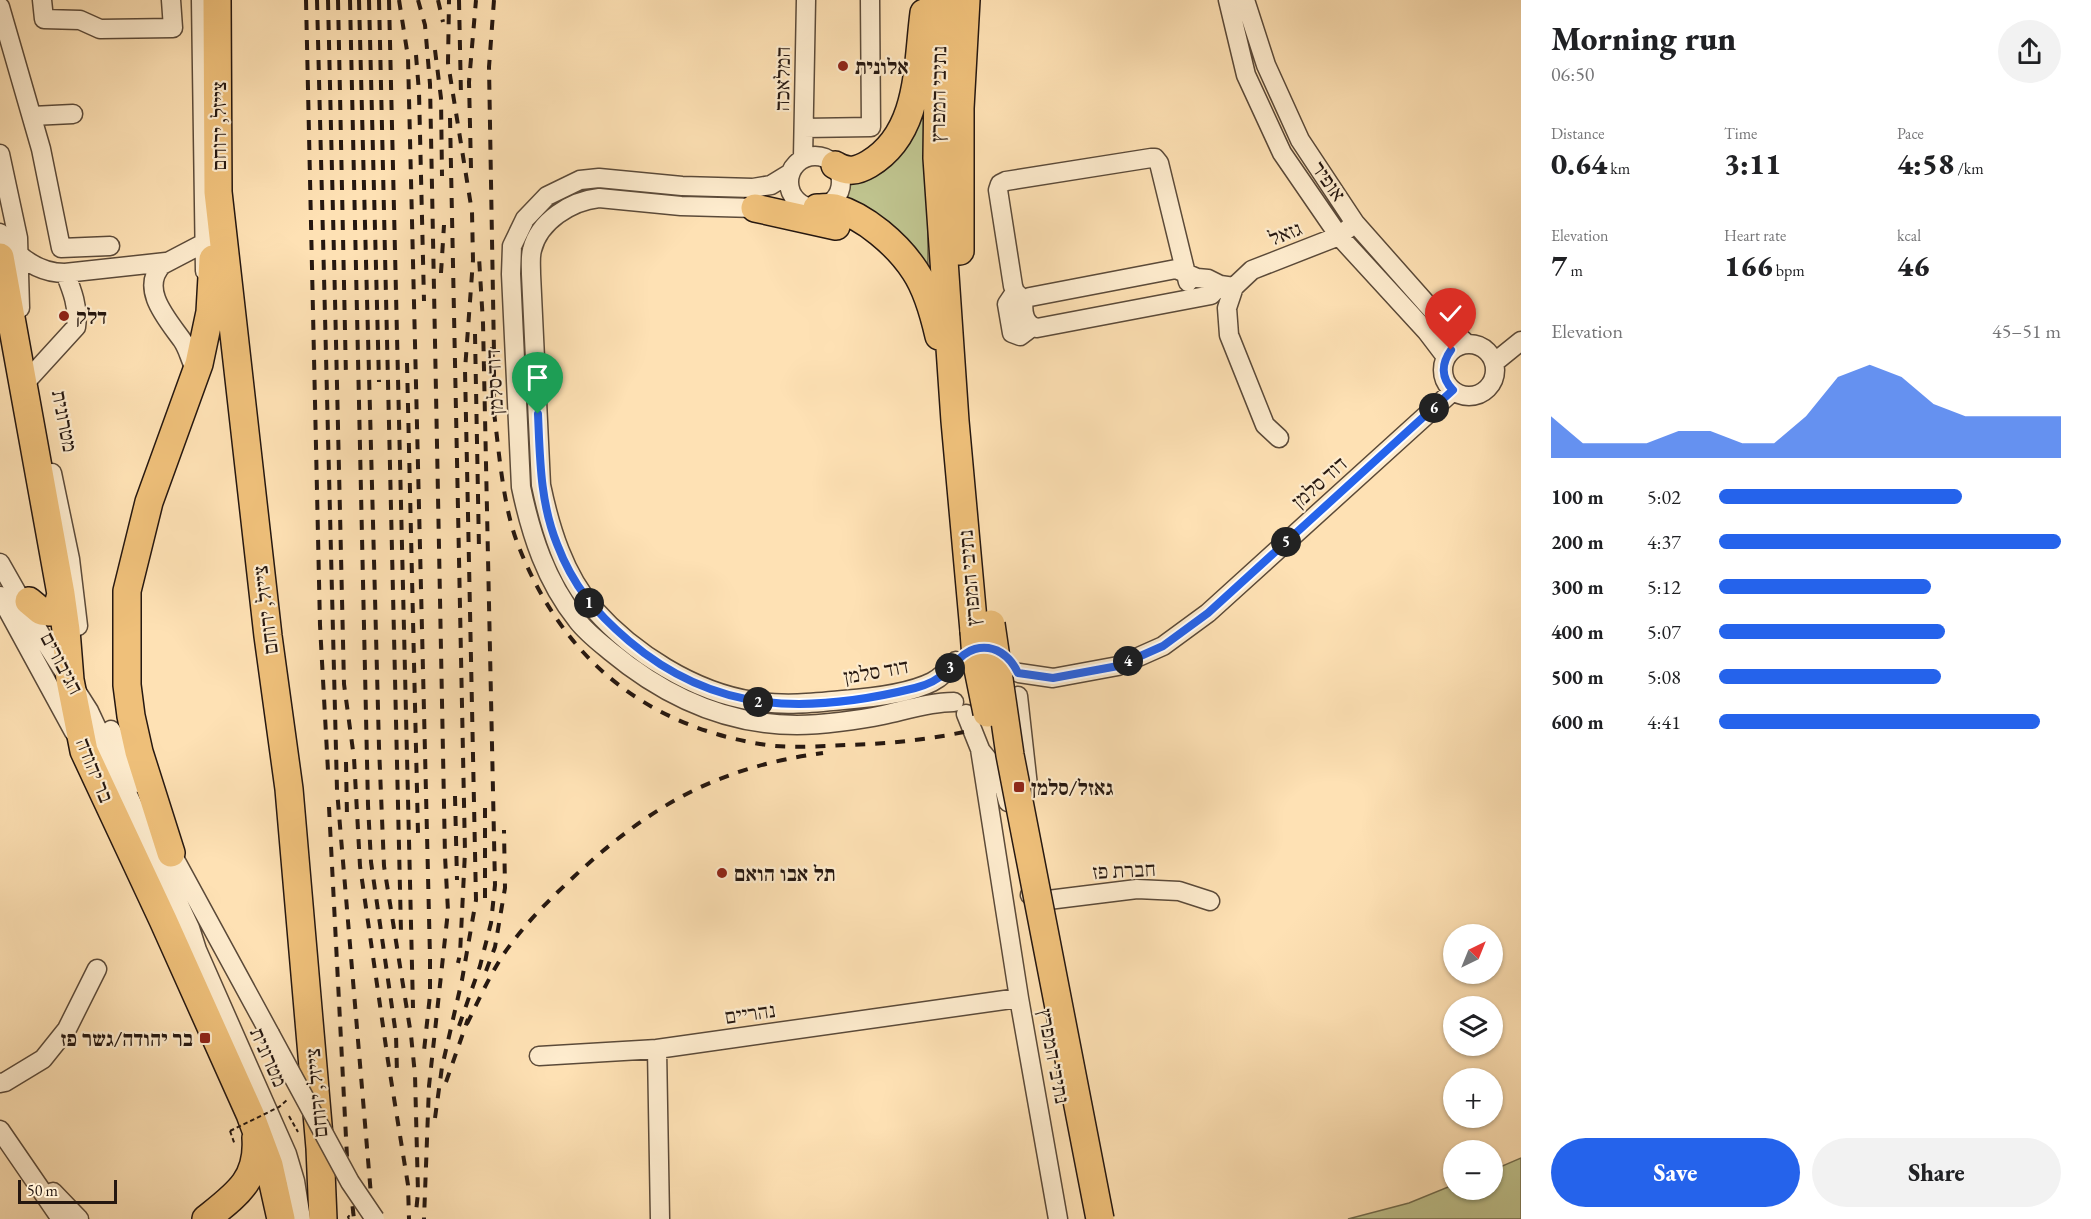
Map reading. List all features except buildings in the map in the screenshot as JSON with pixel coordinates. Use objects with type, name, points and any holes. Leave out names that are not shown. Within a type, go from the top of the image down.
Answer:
[{"type":"highway","name":"צייזל, ירוחם","points":[[217,0],[218,192],[268,636],[289,789],[320,1148],[323,1219]]},
{"type":"highway","points":[[835,165],[844,171],[857,170],[881,155],[894,143],[903,130],[913,99],[925,0]]},
{"type":"highway","name":"נתיבי המפרץ","points":[[939,0],[937,158],[955,421],[982,628],[1011,755],[1101,1219]]},
{"type":"highway","name":"נתיבי המפרץ","points":[[966,0],[960,108],[960,290],[971,429],[982,628],[976,659],[1086,1219]]},
{"type":"highway","points":[[960,108],[972,0]]},
{"type":"highway","points":[[171,853],[139,752],[127,685],[127,591],[149,502],[199,364],[210,312],[210,238],[218,192]]},
{"type":"highway","points":[[755,208],[846,228],[876,242],[903,264],[926,292]]},
{"type":"highway","points":[[812,208],[834,208],[859,218],[878,232],[914,270],[926,292],[938,333],[955,421]]},
{"type":"highway","name":"בר יהודה","points":[[5,267],[28,379],[44,502],[61,594],[84,751],[163,920],[240,1122],[269,1165],[281,1219]]},
{"type":"highway","points":[[29,601],[41,611],[50,612],[58,604],[61,594]]},
{"type":"highway","points":[[206,1219],[240,1191],[254,1167],[256,1141],[240,1122]]},
{"type":"street","points":[[42,0],[44,19],[80,20],[100,28],[173,27],[171,0]]},
{"type":"street","points":[[187,397],[187,381],[203,315],[210,238],[201,0]]},
{"type":"street","name":"המלאכה","points":[[803,158],[806,0]]},
{"type":"street","points":[[804,128],[871,127],[870,0]]},
{"type":"street","name":"אופיר","points":[[1228,0],[1246,75],[1282,153],[1339,236],[1427,332],[1446,357]]},
{"type":"street","name":"אופיר","points":[[1245,0],[1266,64],[1300,140],[1355,223],[1440,319],[1467,344]]},
{"type":"street","points":[[0,7],[41,149],[61,248],[110,246]]},
{"type":"street","points":[[32,116],[73,114]]},
{"type":"street","points":[[0,154],[16,227],[5,267]]},
{"type":"street","points":[[812,155],[820,156],[835,165],[840,172],[840,188],[832,202],[812,208],[800,203],[790,190],[789,174],[792,167],[803,158],[812,155]]},
{"type":"street","points":[[1192,299],[1186,273],[1159,163],[1155,158],[1006,181],[1000,184],[998,190],[1013,286],[1020,296],[1176,269],[1186,273],[1197,278],[1208,279],[1227,286],[1229,335],[1265,426],[1279,438]]},
{"type":"street","name":"דוד סלמן","points":[[789,174],[771,185],[753,188],[682,186],[599,178],[580,180],[547,196],[525,219],[512,246],[511,274],[521,487],[531,531],[550,577],[578,622],[633,670],[657,686],[696,705],[722,715],[748,721],[798,725],[872,717],[939,702],[960,708]]},
{"type":"street","name":"דוד סלמן","points":[[812,208],[794,205],[755,208],[681,206],[599,198],[586,199],[565,209],[541,231],[532,251],[531,274],[541,484],[548,516],[557,544],[579,588],[593,609],[645,654],[667,669],[704,687],[752,701],[798,705],[869,698],[933,682],[956,661]]},
{"type":"street","name":"גזאל","points":[[1020,296],[1026,321],[1032,327],[1037,328],[1211,295],[1252,270],[1339,236],[1355,223]]},
{"type":"street","points":[[0,233],[7,244],[5,267]]},
{"type":"street","points":[[192,362],[183,341],[165,319],[153,290],[155,274],[166,262],[210,238]]},
{"type":"street","points":[[5,267],[65,273],[166,262]]},
{"type":"street","points":[[28,379],[76,327],[74,293],[65,273]]},
{"type":"street","points":[[0,323],[32,474],[44,502]]},
{"type":"street","points":[[1495,362],[1521,340]]},
{"type":"street","points":[[1467,344],[1476,344],[1484,348],[1495,362],[1494,379],[1484,392],[1468,396],[1453,390],[1444,379],[1443,364],[1451,350],[1467,344]]},
{"type":"street","name":"מטרונית","points":[[28,379],[73,581],[78,632],[75,688]]},
{"type":"street","name":"דוד סלמן","points":[[1018,673],[1053,678],[1118,666],[1163,646],[1208,613],[1453,390]]},
{"type":"street","name":"הגיבורים","points":[[0,547],[75,688]]},
{"type":"street","name":"מטרונית","points":[[0,563],[102,736],[190,928],[196,950],[287,1154],[295,1181],[301,1219]]},
{"type":"street","name":"מטרונית","points":[[132,566],[122,590],[117,628],[119,709],[130,792],[137,816]]},
{"type":"street","name":"מטרונית","points":[[0,584],[75,688],[104,768],[177,921],[196,950]]},
{"type":"street","name":"הגיבורים","points":[[0,596],[84,751]]},
{"type":"street","points":[[1040,901],[1031,896],[1022,883],[1006,789],[995,767],[980,749],[950,692],[951,671],[956,661],[974,649],[996,650],[1006,655],[1014,663],[1018,673],[1020,684],[1018,696],[1040,901],[1101,1219]]},
{"type":"street","points":[[75,688],[124,753],[171,853],[350,1182],[375,1219]]},
{"type":"street","points":[[960,708],[975,718],[996,717],[1006,712],[1018,696]]},
{"type":"street","points":[[980,749],[1019,998],[1058,1219]]},
{"type":"street","name":"חברת פז","points":[[1040,901],[1137,889],[1179,891],[1210,901]]},
{"type":"street","points":[[0,1083],[43,1059],[67,1029],[96,969]]},
{"type":"street","name":"נהריים","points":[[539,1056],[657,1049],[1019,998]]},
{"type":"street","points":[[657,1049],[660,1219]]},
{"type":"street","points":[[4,1136],[61,1219]]},
{"type":"street","points":[[4,1136],[79,1219]]},
{"type":"path","points":[[240,1122],[279,1107],[300,1090]]},
{"type":"green space","points":[[927,65],[928,270],[844,204],[849,179],[864,176]]},
{"type":"green space","points":[[1521,1158],[1521,1219],[1348,1219],[1409,1203],[1443,1189],[1443,1200],[1503,1200],[1503,1166]]},
{"type":"railway","points":[[306,0],[320,625],[328,771]]},
{"type":"railway","points":[[317,0],[337,790],[373,1219]]},
{"type":"railway","points":[[328,0],[344,684],[354,758],[360,866],[408,1185],[409,1219]]},
{"type":"railway","points":[[338,0],[346,378]]},
{"type":"railway","points":[[350,0],[368,805],[371,862],[396,1035],[397,1073]]},
{"type":"railway","points":[[359,0],[384,866],[411,1035],[415,1075],[418,1193],[416,1212]]},
{"type":"railway","points":[[369,0],[379,382]]},
{"type":"railway","points":[[379,0],[401,932]]},
{"type":"railway","points":[[389,0],[413,1008]]},
{"type":"railway","points":[[399,0],[408,57],[430,957],[430,995],[424,1051]]},
{"type":"railway","points":[[418,0],[425,25],[430,84],[445,856],[448,911],[429,1086],[424,1219]]},
{"type":"railway","points":[[438,0],[443,22]]},
{"type":"railway","points":[[435,1118],[442,1067],[462,980],[476,900],[465,370],[473,260],[472,212],[448,63],[449,0]]},
{"type":"railway","points":[[459,0],[461,96]]},
{"type":"railway","points":[[471,168],[469,82],[476,0]]},
{"type":"railway","points":[[494,0],[489,67],[494,354]]},
{"type":"railway","points":[[435,50],[441,98],[442,176]]},
{"type":"railway","points":[[416,55],[424,301]]},
{"type":"railway","points":[[450,118],[465,852],[458,963]]},
{"type":"railway","points":[[441,273],[444,225]]},
{"type":"railway","points":[[459,1026],[480,966],[491,923],[495,885],[483,323],[479,257]]},
{"type":"railway","points":[[475,334],[479,550]]},
{"type":"railway","points":[[492,347],[494,416]]},
{"type":"railway","points":[[407,363],[418,834]]},
{"type":"railway","points":[[494,412],[508,512],[517,542],[535,582],[556,618],[581,650],[610,678],[642,701],[678,720],[717,734],[771,746],[877,744],[964,732]]},
{"type":"railway","points":[[467,1024],[498,963],[520,932],[580,871],[636,825],[663,807],[721,778],[786,759],[823,753]]},
{"type":"railway","points":[[346,762],[347,817]]},
{"type":"railway","points":[[455,796],[457,880]]},
{"type":"railway","points":[[329,807],[347,1157],[354,1219]]},
{"type":"railway","points":[[485,808],[485,901]]},
{"type":"railway","points":[[486,971],[495,947],[505,888],[504,830]]},
{"type":"railway","points":[[446,1082],[468,1019]]},
{"type":"place","name":"אלונית","points":[[843,66]]},
{"type":"place","name":"דלק","points":[[64,316]]},
{"type":"place","name":"גאזל/סלמן","points":[[1019,787]]},
{"type":"place","name":"תל אבו הואם","points":[[722,873]]},
{"type":"place","name":"בר יהודה/גשר פז","points":[[205,1038]]},
{"type":"route","points":[[538,414],[541,484],[548,516],[557,544],[568,567],[593,609],[645,654],[667,669],[704,687],[752,701],[798,705],[869,698],[918,687],[933,682],[964,654],[974,649],[996,650],[1006,655],[1014,663],[1018,673],[1053,678],[1118,666],[1163,646],[1208,613],[1453,390],[1444,379],[1443,371],[1443,364],[1451,350]]}]
